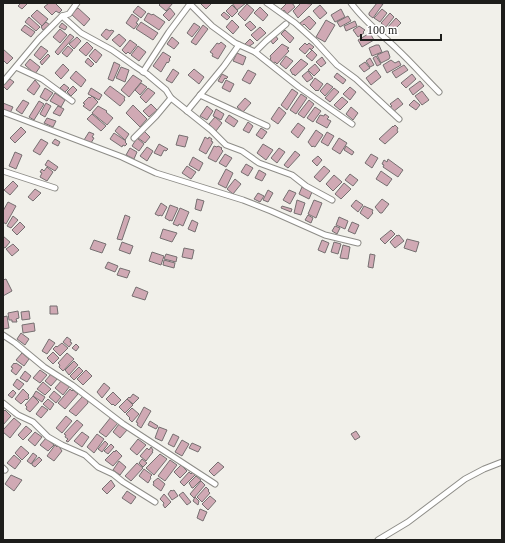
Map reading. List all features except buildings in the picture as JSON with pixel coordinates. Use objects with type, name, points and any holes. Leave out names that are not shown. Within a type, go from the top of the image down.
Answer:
[{"type":"street","points":[[3,82],[39,39],[62,16],[69,14],[77,3]]},
{"type":"street","points":[[267,3],[315,41],[336,65],[356,79],[399,119]]},
{"type":"street","points":[[351,3],[375,31],[397,49],[439,92]]},
{"type":"street","points":[[143,72],[168,32],[190,4],[212,26],[239,45],[255,52],[299,87],[352,124]]},
{"type":"street","points":[[62,16],[81,33],[112,50],[160,85],[171,98],[226,145],[242,151],[259,162],[292,175],[306,186],[332,200]]},
{"type":"street","points":[[255,52],[286,24]]},
{"type":"street","points":[[187,111],[224,66],[239,45]]},
{"type":"street","points":[[16,67],[42,79],[72,101]]},
{"type":"street","points":[[200,95],[267,126]]},
{"type":"street","points":[[134,138],[156,116],[171,98]]},
{"type":"street","points":[[3,112],[122,157],[156,173],[243,200],[325,235],[358,243]]},
{"type":"street","points":[[3,171],[55,188]]},
{"type":"street","points":[[3,334],[44,367],[72,385],[123,424],[215,484]]},
{"type":"street","points":[[3,403],[18,415],[33,422],[48,437],[62,446],[85,455],[98,467],[113,474],[155,502]]},
{"type":"street","points":[[378,540],[408,522],[465,479],[502,462]]}]
